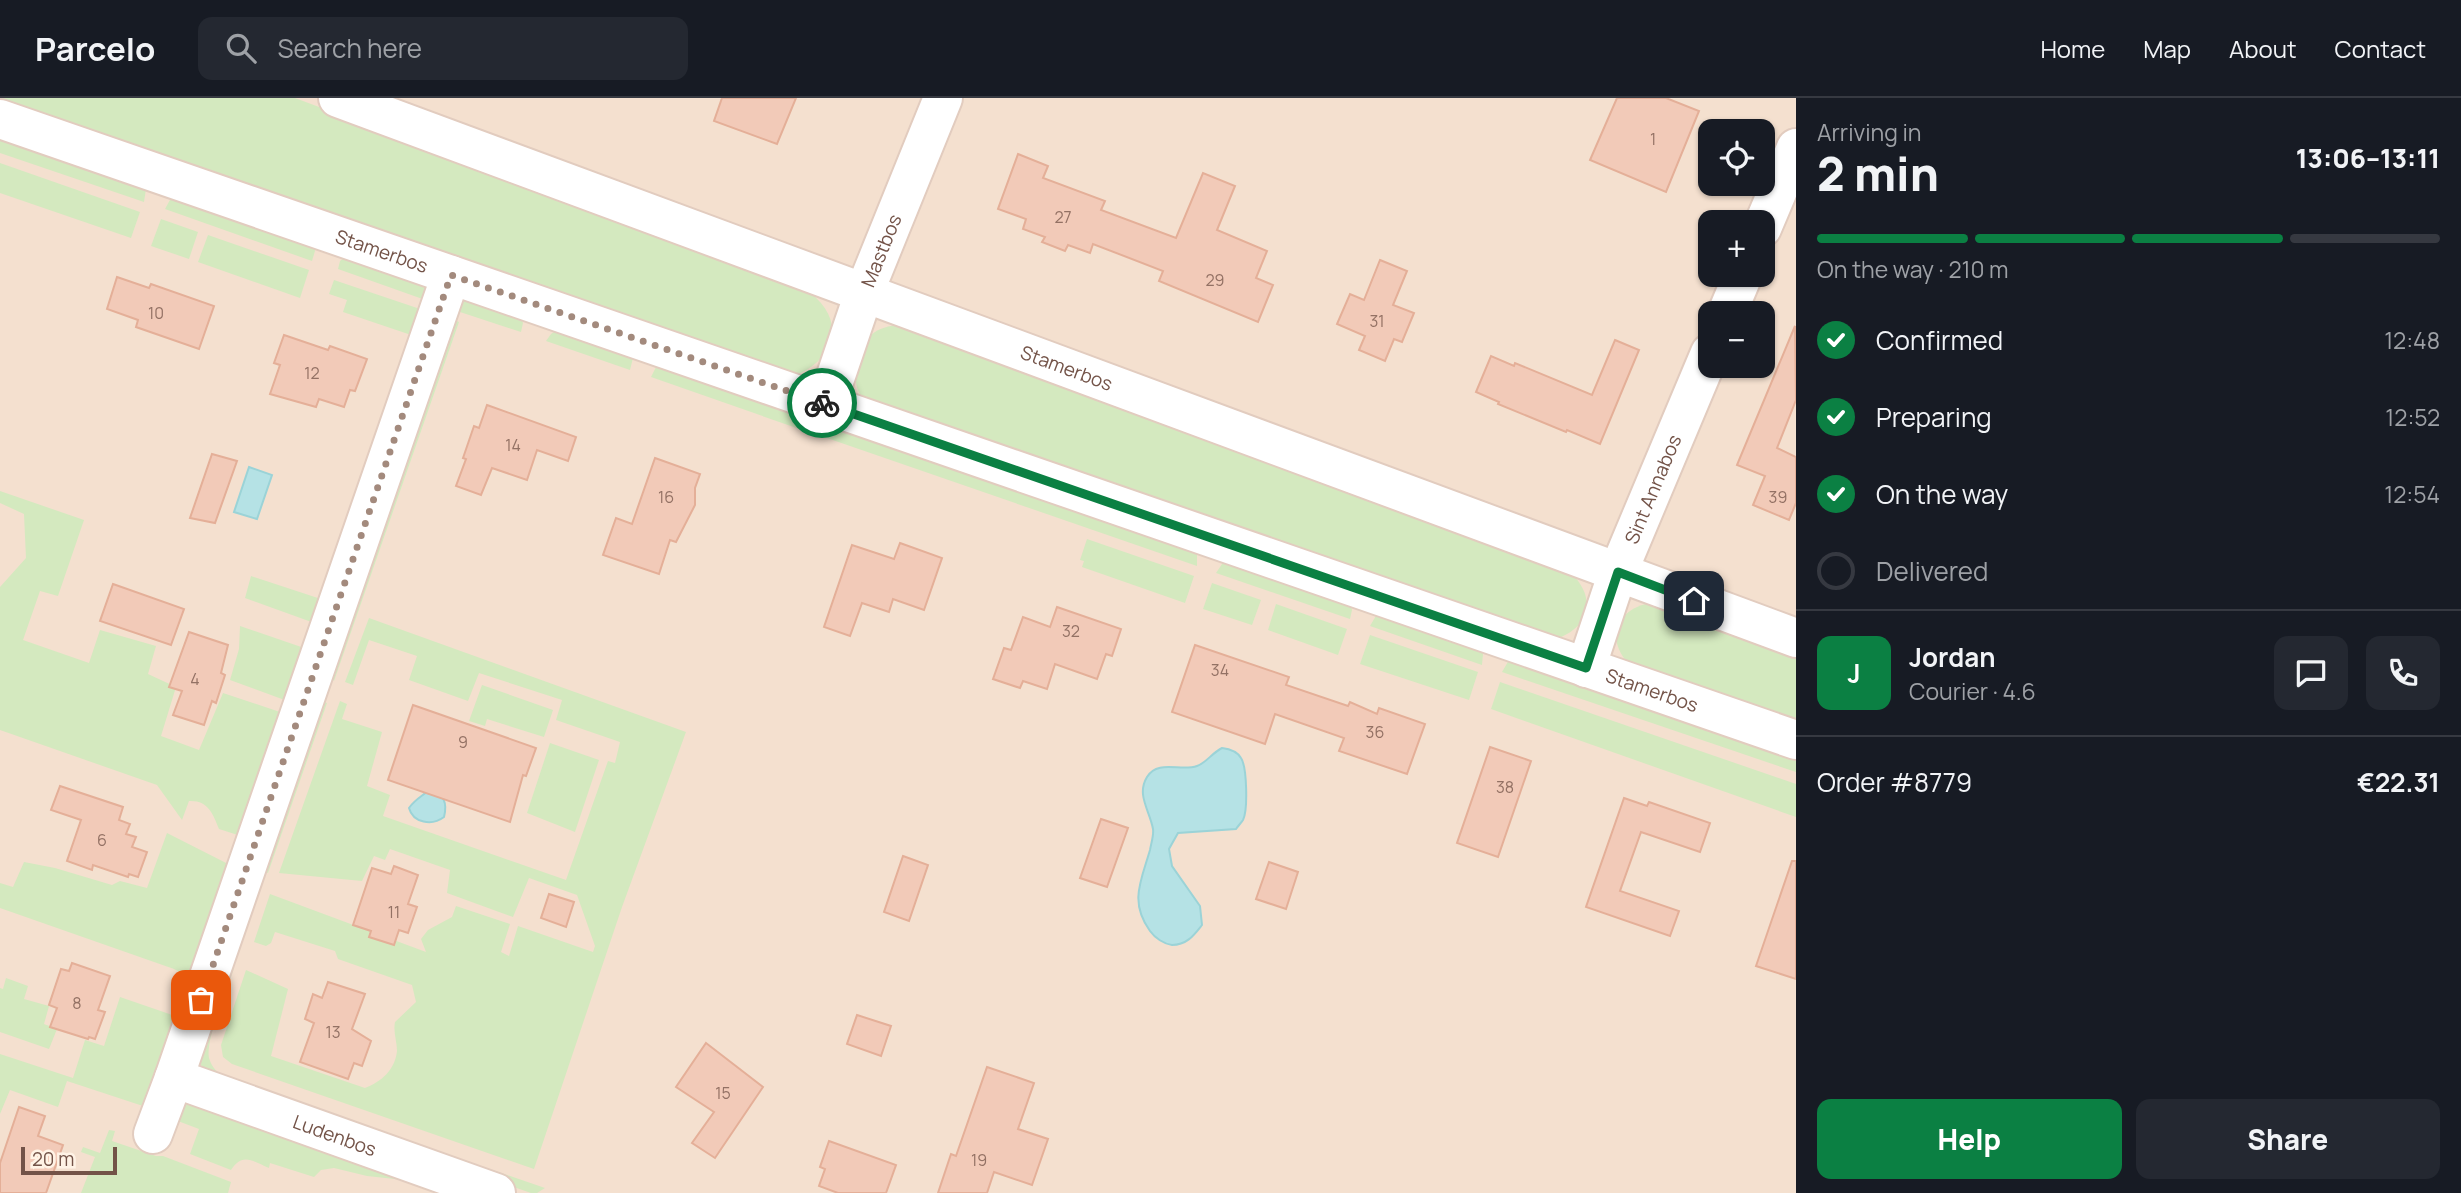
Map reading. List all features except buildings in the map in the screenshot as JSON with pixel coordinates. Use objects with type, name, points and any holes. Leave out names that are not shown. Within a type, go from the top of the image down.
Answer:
[{"type":"street","name":"Stamerbos","points":[[338,98],[1796,638]]},
{"type":"street","name":"Mastbos","points":[[826,405],[864,293],[943,98]]},
{"type":"street","name":"Stamerbos","points":[[0,119],[1796,740]]},
{"type":"street","points":[[1770,210],[1796,148]]},
{"type":"street","points":[[153,1134],[451,275]]},
{"type":"street","name":"Sint Annabos","points":[[1586,668],[1618,572],[1699,378]]},
{"type":"street","name":"Ludenbos","points":[[174,1078],[496,1193]]},
{"type":"shaded area","points":[[0,98],[1796,98],[1796,1193],[0,1193]]},
{"type":"green space","points":[[0,98],[295,98],[802,287],[826,309],[831,321],[829,346],[811,367],[795,376],[0,106]]},
{"type":"green space","points":[[0,133],[146,189],[144,202],[0,153]]},
{"type":"green space","points":[[0,163],[140,212],[131,238],[0,193]]},
{"type":"green space","points":[[171,198],[313,243],[315,251],[312,261],[165,209]]},
{"type":"green space","points":[[161,219],[198,232],[189,259],[151,246]]},
{"type":"green space","points":[[208,235],[309,270],[300,298],[198,262]]},
{"type":"green space","points":[[345,257],[427,284],[431,302],[338,269],[340,261]]},
{"type":"green space","points":[[334,280],[426,311],[417,337],[343,312],[347,300],[329,294]]},
{"type":"green space","points":[[468,299],[520,316],[523,323],[521,332],[454,310]]},
{"type":"green space","points":[[450,318],[459,322],[334,681],[327,673]]},
{"type":"green space","points":[[907,324],[1571,573],[1585,593],[1586,612],[1575,629],[1553,640],[870,408],[856,382],[861,352],[874,332]]},
{"type":"green space","points":[[557,330],[633,358],[630,370],[546,341]]},
{"type":"green space","points":[[657,365],[805,415],[808,432],[651,377]]},
{"type":"green space","points":[[838,426],[1197,553],[1197,566],[824,437]]},
{"type":"green space","points":[[0,491],[84,520],[58,596],[40,591],[23,640],[89,663],[100,630],[156,646],[148,674],[176,687],[161,736],[199,750],[223,693],[286,714],[244,837],[219,829],[212,813],[201,803],[189,801],[182,820],[157,785],[0,730],[0,587],[26,558],[24,514],[0,503]]},
{"type":"green space","points":[[1087,539],[1194,576],[1185,603],[1082,567],[1084,561],[1080,560]]},
{"type":"green space","points":[[1224,561],[1350,602],[1350,619],[1216,573]]},
{"type":"green space","points":[[251,576],[327,601],[317,624],[245,598]]},
{"type":"green space","points":[[1212,583],[1261,600],[1252,625],[1203,609]]},
{"type":"green space","points":[[1653,603],[1796,654],[1796,725],[1629,664],[1617,644],[1618,625],[1631,610]]},
{"type":"green space","points":[[1276,604],[1347,629],[1338,655],[1268,630]]},
{"type":"green space","points":[[1377,614],[1480,647],[1483,654],[1482,665],[1370,626]]},
{"type":"green space","points":[[369,618],[686,732],[622,907],[534,1169],[232,1064],[223,1057],[221,1045],[246,970],[288,989],[271,1056],[365,1088],[382,1079],[393,1064],[397,1051],[395,1022],[416,1002],[412,985],[338,959],[335,951],[275,932],[271,943],[266,946],[254,942],[270,894],[426,952],[421,939],[428,930],[452,917],[456,906],[510,924],[501,952],[509,956],[518,926],[593,952],[595,946],[577,895],[529,878],[513,917],[447,893],[450,870],[390,849],[385,860],[374,856],[362,881],[279,873],[340,701],[347,704],[342,719],[382,732],[367,786],[390,795],[383,816],[566,880],[608,761],[615,763],[620,742],[556,720],[562,700],[479,673],[468,701],[409,680],[417,656],[369,640],[353,685],[345,682]]},
{"type":"green space","points":[[240,626],[310,650],[290,702],[230,680],[239,649]]},
{"type":"green space","points":[[1370,635],[1478,672],[1469,700],[1360,664]]},
{"type":"green space","points":[[1509,660],[1796,752],[1796,772],[1502,672]]},
{"type":"green space","points":[[1500,682],[1796,784],[1796,817],[1491,709]]},
{"type":"green space","points":[[482,685],[553,710],[544,737],[487,719],[485,726],[469,721]]},
{"type":"green space","points":[[322,701],[327,703],[268,873],[263,871]]},
{"type":"green space","points":[[550,743],[599,760],[575,832],[527,813]]},
{"type":"green space","points":[[167,833],[234,867],[189,977],[174,969],[0,908],[0,883],[13,887],[24,862],[112,885],[120,881],[147,888]]},
{"type":"green space","points":[[231,967],[234,968],[210,1039],[209,1050],[212,1065],[226,1079],[545,1188],[531,1193],[220,1085],[203,1070],[199,1060]]},
{"type":"green space","points":[[6,978],[28,986],[24,999],[49,1006],[44,1024],[57,1029],[49,1049],[0,1032],[0,988],[3,989]]},
{"type":"green space","points":[[120,997],[181,1018],[149,1108],[67,1081],[58,1107],[10,1090],[0,1114],[0,1054],[73,1078],[85,1040],[104,1046]]},
{"type":"green space","points":[[192,1099],[404,1180],[367,1176],[334,1168],[321,1170],[314,1177],[270,1163],[269,1168],[248,1160],[240,1161],[231,1170],[190,1154],[199,1129],[170,1118],[180,1104]]},
{"type":"green space","points":[[109,1130],[115,1131],[112,1141],[163,1156],[231,1182],[228,1193],[81,1193],[95,1157],[81,1152],[83,1147],[100,1153]]},
{"type":"water","points":[[249,467],[272,475],[257,519],[234,512]]},
{"type":"water","points":[[1222,748],[1235,752],[1243,763],[1245,815],[1236,829],[1178,833],[1169,849],[1172,866],[1200,906],[1202,925],[1186,941],[1172,945],[1152,934],[1138,901],[1153,831],[1143,797],[1144,784],[1147,777],[1157,769],[1197,766]]},
{"type":"water","points":[[432,787],[444,800],[444,817],[424,822],[414,817],[409,808]]},
{"type":"way so far","points":[[201,1000],[451,275],[822,403]]},
{"type":"route","points":[[822,403],[1586,668],[1618,572],[1694,601]]}]
